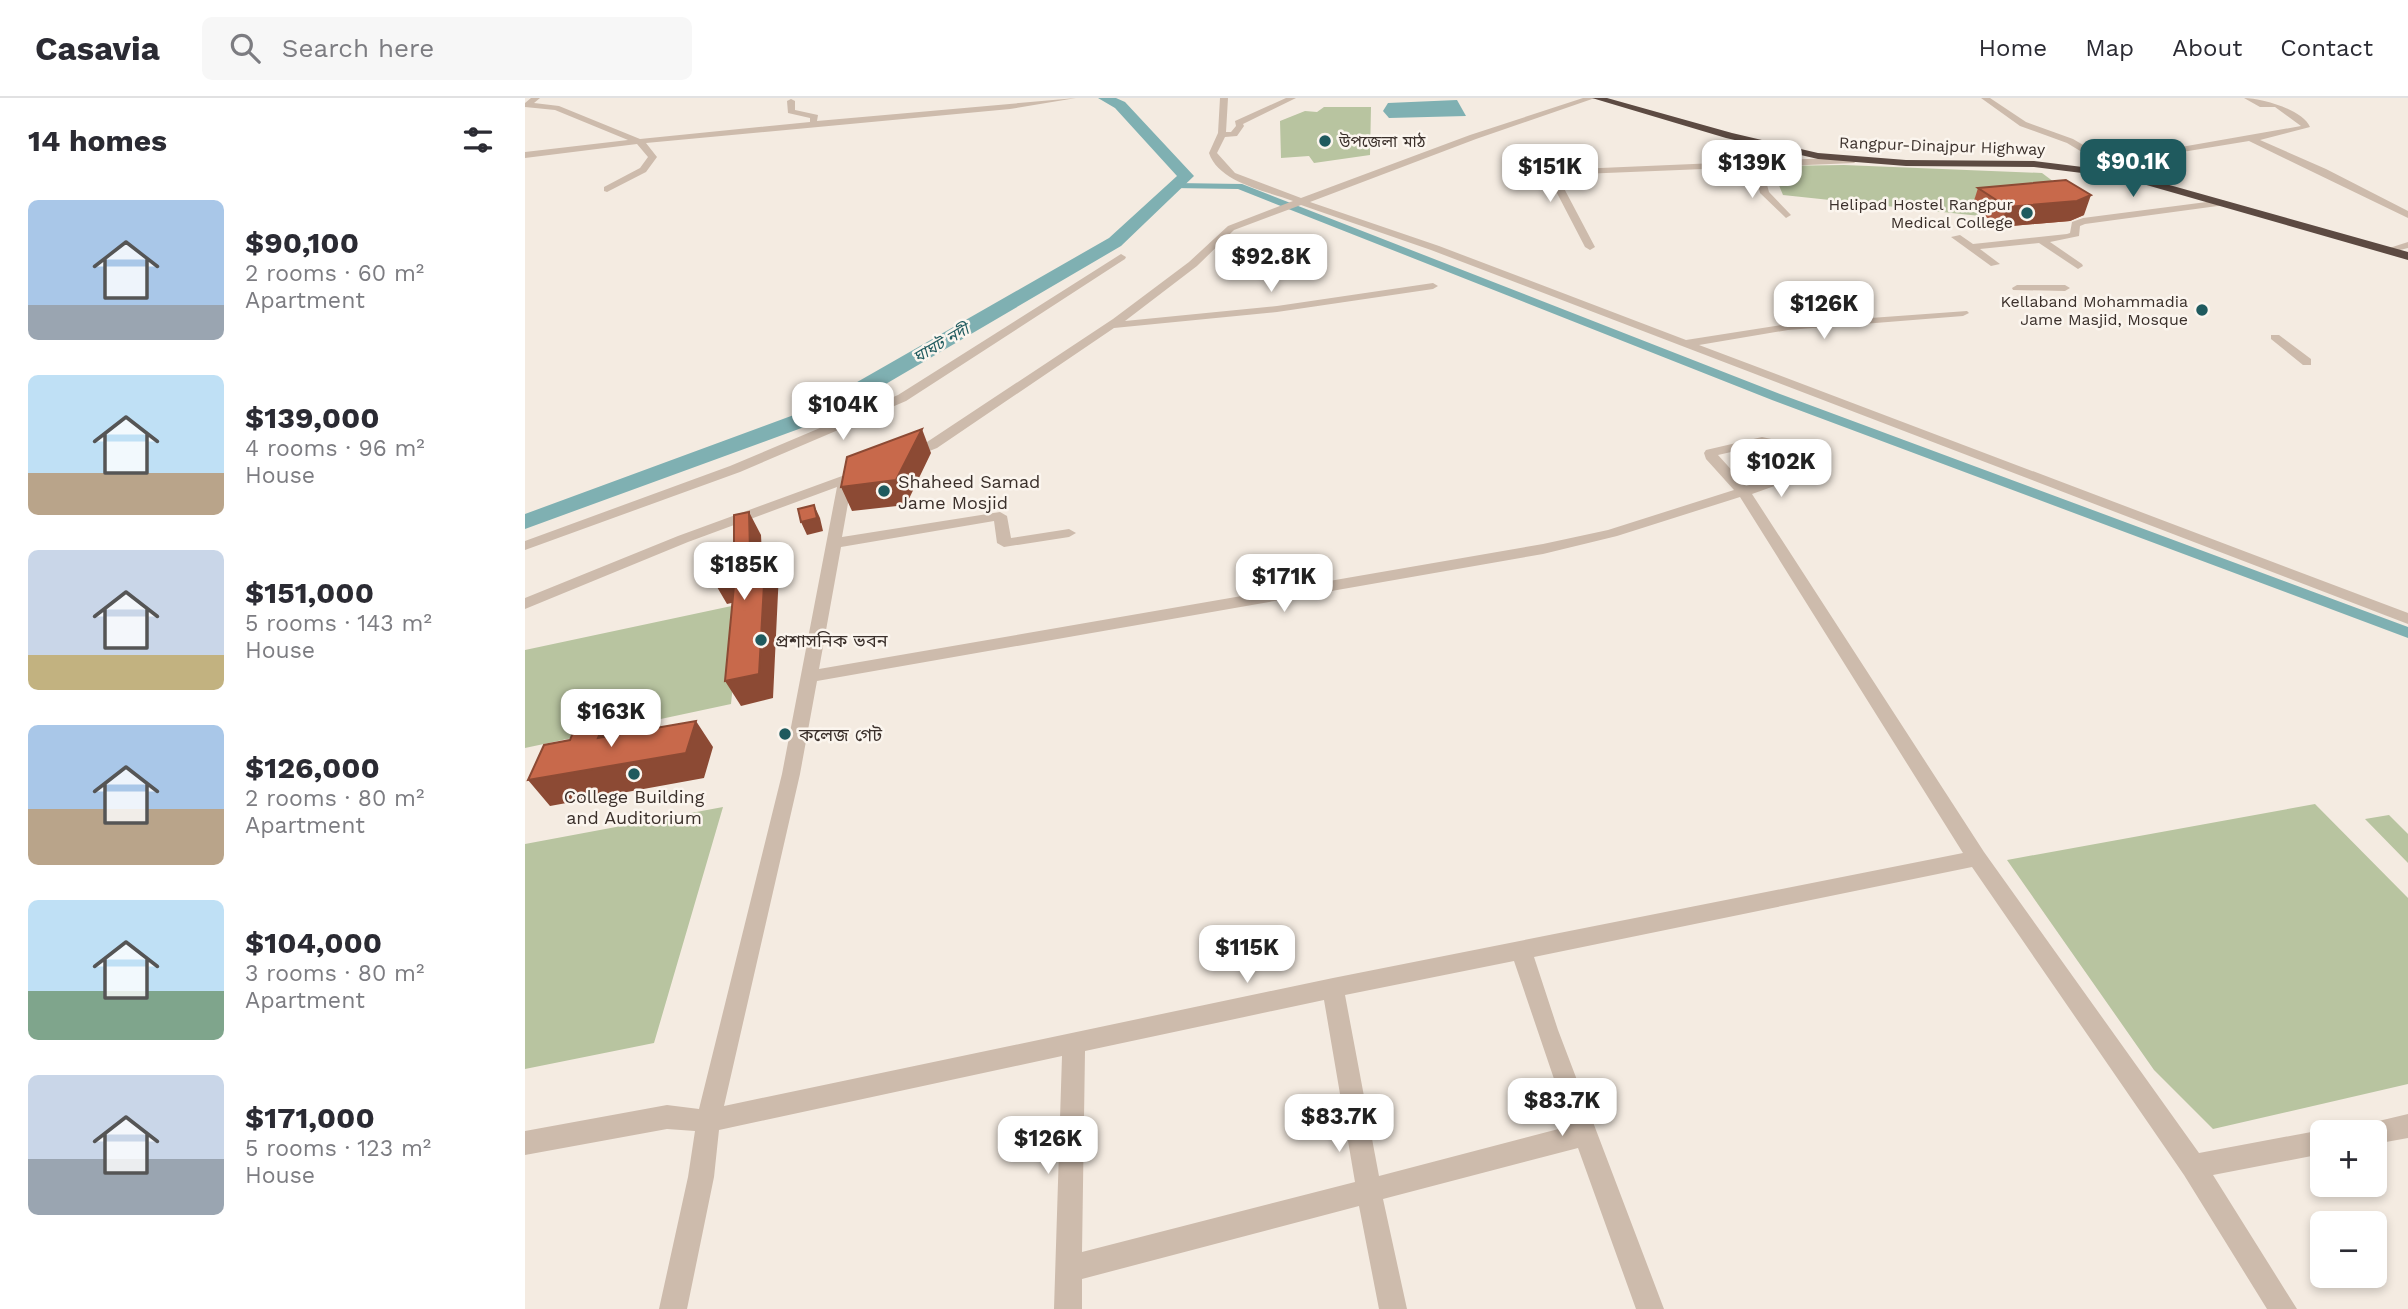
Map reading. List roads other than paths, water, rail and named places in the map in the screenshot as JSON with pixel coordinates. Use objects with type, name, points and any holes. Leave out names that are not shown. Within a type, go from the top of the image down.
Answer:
[{"type":"highway","name":"Rangpur-Dinajpur Highway","points":[[1597,98],[1781,149],[1854,160],[2034,164],[2128,176],[2408,256]]},
{"type":"street","points":[[536,98],[527,104],[556,108],[640,142],[653,157],[643,170],[607,189]]},
{"type":"street","points":[[525,155],[812,124],[1010,107],[1072,98]]},
{"type":"street","points":[[1224,98],[1223,135],[1214,158],[1233,175],[2408,619]]},
{"type":"street","points":[[1223,135],[1234,134],[1240,126],[1238,123],[1292,98]]},
{"type":"street","points":[[525,604],[683,539],[932,445],[1111,326],[1193,264],[1231,228],[1473,137],[1591,98]]},
{"type":"street","points":[[1985,98],[2023,124],[2064,142],[2070,141],[2128,176]]},
{"type":"street","points":[[2116,169],[2128,162],[2159,155],[2307,127],[2304,121],[2284,112],[2277,105],[2263,104],[2248,98]]},
{"type":"street","points":[[791,101],[791,111],[815,117],[812,124]]},
{"type":"street","points":[[2251,138],[2370,193],[2408,215]]},
{"type":"street","points":[[1517,152],[1531,160],[1543,162],[1590,247]]},
{"type":"street","points":[[1551,173],[1854,160]]},
{"type":"street","points":[[1756,163],[1765,193],[1786,215]]},
{"type":"street","points":[[1972,247],[2073,236],[2075,224],[2083,221],[2222,203]]},
{"type":"street","points":[[1956,237],[1995,264]]},
{"type":"street","points":[[2041,240],[2078,266]]},
{"type":"street","points":[[2388,250],[2408,245]]},
{"type":"street","points":[[525,546],[735,469],[902,398],[1121,257]]},
{"type":"street","points":[[1111,326],[1277,309],[1433,286]]},
{"type":"street","points":[[2017,288],[2065,288]]},
{"type":"street","points":[[1682,344],[1789,327],[1963,313]]},
{"type":"street","points":[[2275,337],[2307,362]]},
{"type":"street","points":[[810,676],[1543,550],[1612,533],[1744,492],[1806,472],[1771,443],[1762,441],[1711,453],[1711,456],[1744,492],[1977,858],[2193,1166],[2283,1309]]},
{"type":"street","points":[[673,1309],[701,1177],[708,1121],[791,774],[846,478]]},
{"type":"street","points":[[835,543],[1000,516],[1005,543],[1069,533]]},
{"type":"street","points":[[525,1143],[667,1117],[708,1121],[1333,988],[1977,858]]},
{"type":"street","points":[[1521,950],[1650,1309]]},
{"type":"street","points":[[1333,988],[1393,1309]]},
{"type":"street","points":[[1069,1309],[1074,1044]]},
{"type":"street","points":[[2387,1130],[2408,1126]]},
{"type":"street","points":[[1069,1269],[1585,1134]]},
{"type":"street","points":[[2193,1166],[2310,1144]]},
{"type":"water","points":[[1457,100],[1466,116],[1389,118],[1383,111],[1388,103]]},
{"type":"waterway","name":"ঘাঘট নদী","points":[[525,522],[818,414],[1115,242],[1186,176],[1120,105],[1105,98]]},
{"type":"waterway","points":[[1176,186],[1239,186],[1776,397],[2408,633]]},
{"type":"place","name":"উপজেলা মাঠ","points":[[1325,141]]},
{"type":"place","name":"Helipad Hostel Rangpur Medical College","points":[[2027,213]]},
{"type":"place","name":"Kellaband Mohammadia Jame Masjid, Mosque","points":[[2202,310]]},
{"type":"place","name":"Shaheed Samad Jame Mosjid","points":[[884,491]]},
{"type":"place","name":"প্রশাসনিক ভবন","points":[[761,640]]},
{"type":"place","name":"কলেজ গেট","points":[[785,734]]},
{"type":"place","name":"College Building and Auditorium","points":[[634,774]]}]
